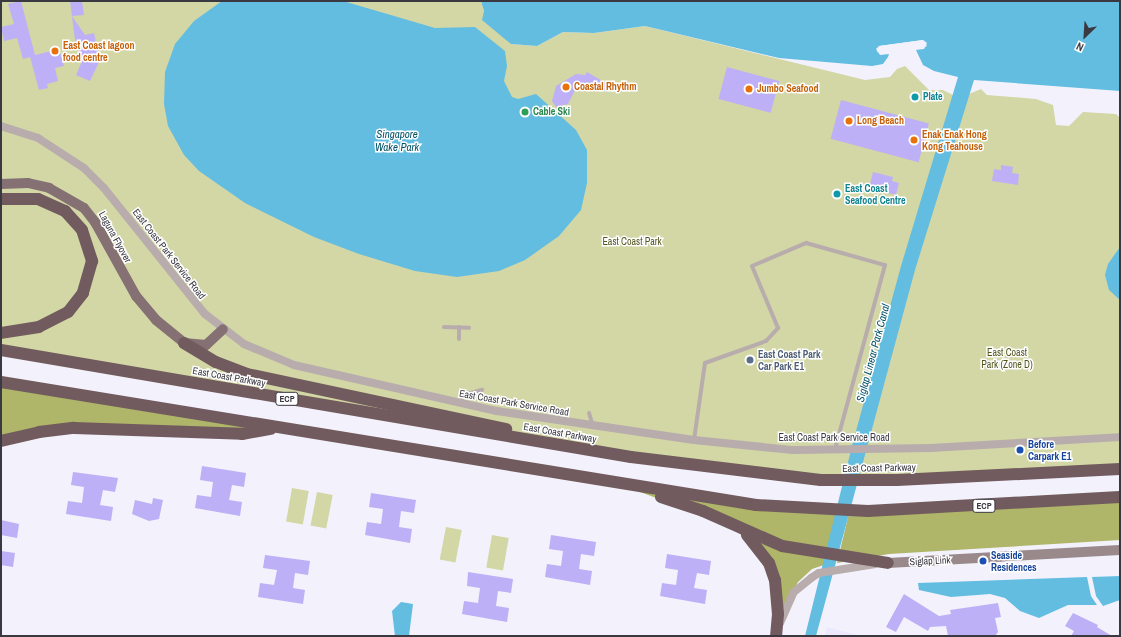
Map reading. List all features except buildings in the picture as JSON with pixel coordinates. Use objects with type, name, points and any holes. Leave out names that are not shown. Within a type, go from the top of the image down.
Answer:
[{"type":"highway","points":[[1,199],[38,199],[65,211],[84,234],[92,261],[84,293],[68,312],[39,327],[1,333]]},
{"type":"highway","points":[[184,343],[216,362],[247,374],[488,425],[572,448]]},
{"type":"highway","name":"East Coast Parkway","points":[[1,350],[572,448],[841,481],[1120,469]]},
{"type":"highway","name":"ECP","points":[[1,382],[630,486],[756,505],[848,510],[1120,497]]},
{"type":"highway","points":[[1,441],[39,432],[74,428],[242,434],[274,428]]},
{"type":"highway","points":[[630,486],[703,511],[776,544],[845,562],[888,562]]},
{"type":"highway","points":[[740,528],[762,552],[776,580],[778,614],[775,635]]},
{"type":"main road","name":"Laguna Flyover","points":[[1,184],[28,183],[49,188],[84,208],[95,222],[136,296],[156,320],[184,343]]},
{"type":"main road","points":[[184,343],[206,345],[223,329]]},
{"type":"street","name":"East Coast Park Service Road","points":[[1,126],[38,138],[84,168],[114,200],[191,299],[223,329],[255,350],[290,364],[460,404],[593,426],[694,440],[793,450],[931,448],[1120,437]]},
{"type":"street","name":"Siglap Link","points":[[888,562],[1120,550]]},
{"type":"street","points":[[775,635],[794,592],[819,573],[845,562]]},
{"type":"lane","points":[[694,440],[705,363],[766,341],[778,328],[752,266],[806,243],[885,265],[835,449]]},
{"type":"lane","points":[[444,327],[469,328]]},
{"type":"lane","points":[[458,338],[459,327]]},
{"type":"lane","points":[[460,404],[464,394],[482,390]]},
{"type":"lane","points":[[589,413],[593,426]]},
{"type":"shaded area","points":[[827,627],[861,636],[825,636]]},
{"type":"green space","name":"East Coast Park","points":[[1,1],[481,1],[484,11],[511,44],[537,46],[563,32],[594,33],[645,26],[865,80],[890,77],[897,69],[905,66],[929,90],[943,90],[953,95],[969,94],[981,89],[987,95],[1036,99],[1053,105],[1056,125],[1069,126],[1083,112],[1116,114],[1120,118],[1120,468],[857,481],[631,457],[1,350]]},
{"type":"green space","points":[[1,382],[273,428],[117,429],[1,441]]},
{"type":"green space","points":[[292,488],[309,491],[303,524],[286,521]]},
{"type":"green space","points":[[629,488],[837,509],[824,565],[812,569],[798,582],[772,633],[774,603],[767,565],[748,540],[725,523]]},
{"type":"green space","points":[[317,492],[333,495],[326,528],[311,525]]},
{"type":"green space","points":[[1120,497],[1120,540],[889,554],[837,563],[850,509]]},
{"type":"green space","points":[[446,527],[462,530],[455,562],[440,559]]},
{"type":"green space","points":[[492,535],[509,538],[503,570],[486,567]]},
{"type":"water","name":"Singapore Wake Park","points":[[222,1],[343,1],[435,28],[475,27],[505,51],[507,66],[504,81],[512,97],[518,99],[536,94],[576,130],[587,150],[587,183],[581,210],[559,236],[525,260],[499,271],[457,277],[415,271],[359,254],[314,237],[245,203],[199,171],[184,155],[168,126],[164,104],[165,72],[175,44],[194,21]]},
{"type":"water","points":[[481,1],[1120,1],[1120,91],[974,80],[915,270],[816,636],[805,636],[853,442],[901,266],[958,77],[934,71],[923,65],[916,50],[927,46],[923,40],[879,46],[876,49],[880,55],[889,54],[888,57],[883,64],[872,66],[779,58],[645,26],[594,33],[563,32],[537,46],[511,44],[482,20],[484,11]]},
{"type":"water","points":[[1120,247],[1120,300],[1109,290],[1105,275],[1108,264]]},
{"type":"water","points":[[1120,576],[1120,600],[1103,606],[1096,596],[1092,577]]},
{"type":"water","points":[[1087,577],[1091,596],[1097,605],[1068,605],[1039,618],[1020,611],[1005,598],[990,594],[951,597],[919,590],[918,583]]},
{"type":"water","points":[[401,602],[413,604],[409,636],[395,636],[392,611]]},
{"type":"pier","points":[[923,40],[927,43],[924,49],[914,50],[923,47],[923,42],[880,48],[881,52],[877,52],[879,46]]},
{"type":"place","name":"East Coast lagoon food centre","points":[[55,51]]},
{"type":"place","name":"Coastal Rhythm","points":[[566,87]]},
{"type":"place","name":"Jumbo Seafood","points":[[749,89]]},
{"type":"place","name":"Plate","points":[[915,97]]},
{"type":"place","name":"Cable Ski","points":[[525,112]]},
{"type":"place","name":"Long Beach","points":[[849,121]]},
{"type":"place","name":"Enak Enak Hong Kong Teahouse","points":[[914,140]]},
{"type":"place","name":"East Coast Seafood Centre","points":[[837,194]]},
{"type":"place","name":"East Coast Park Car Park E1","points":[[750,360]]},
{"type":"place","name":"Before Carpark E1","points":[[1020,450]]},
{"type":"place","name":"Seaside Residences","points":[[983,561]]},
{"type":"park label","name":"East Coast Park (Zone D)","points":[[1007,358]]},
{"type":"water label","name":"Siglap Linear Park Canal","points":[[873,353]]}]
